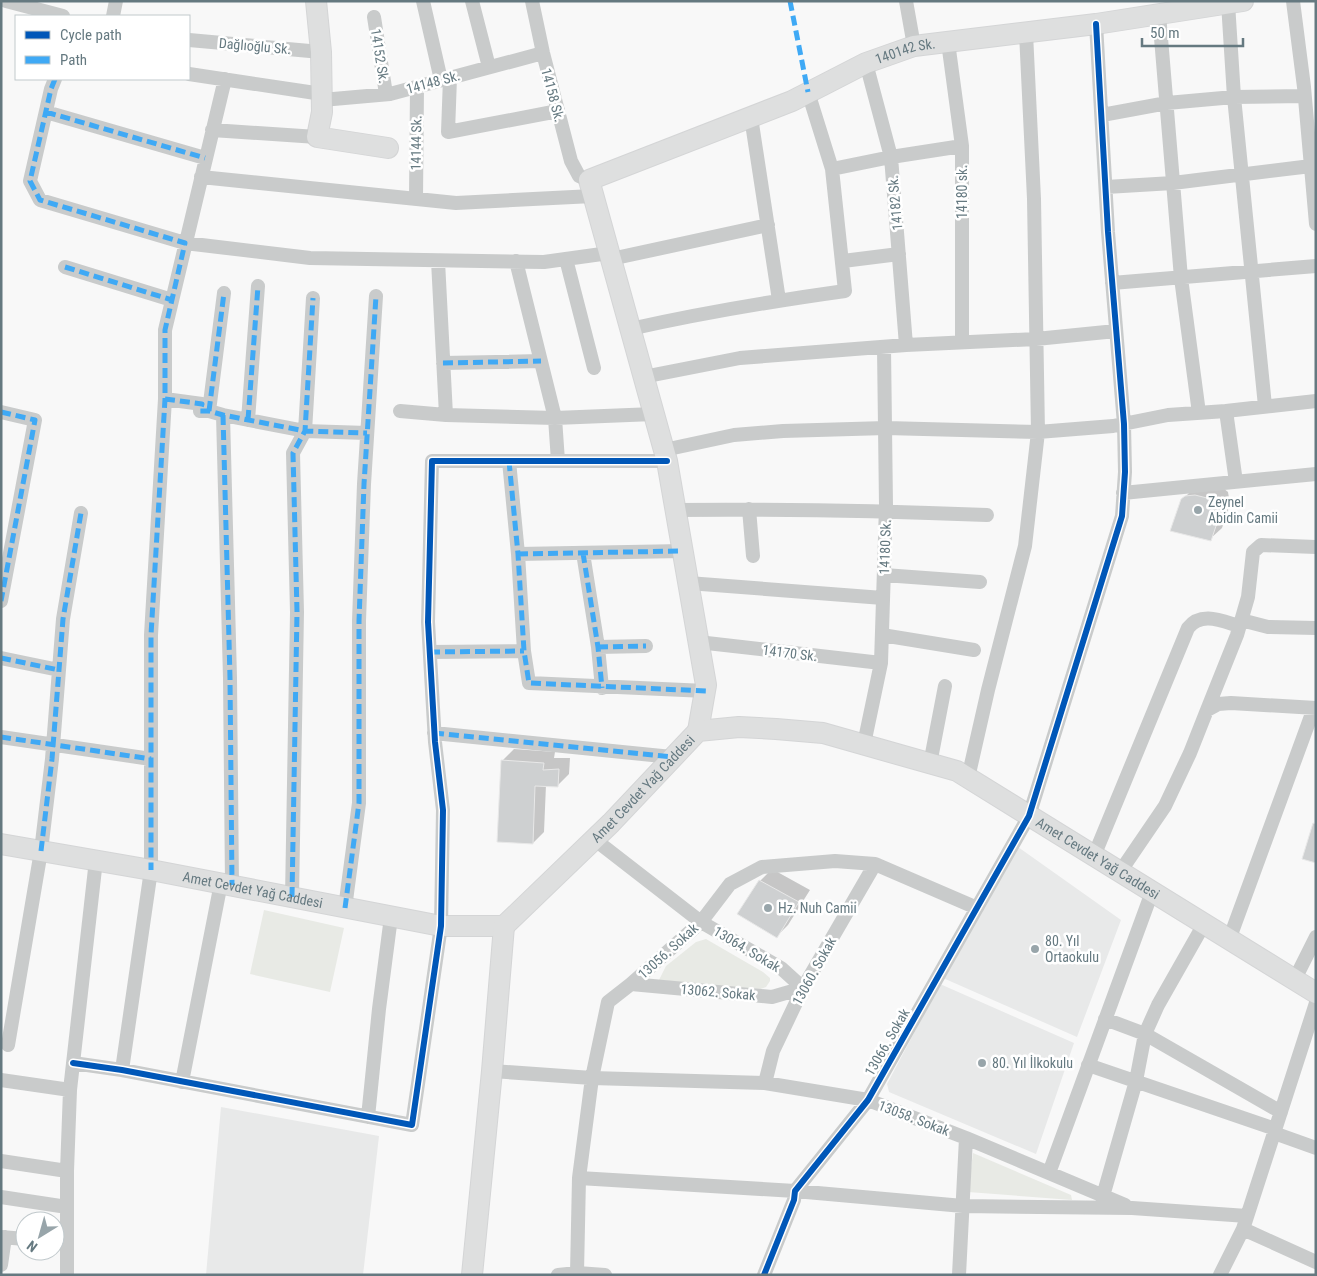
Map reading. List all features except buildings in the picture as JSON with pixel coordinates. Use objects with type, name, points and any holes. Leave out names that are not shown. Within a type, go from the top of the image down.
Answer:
[{"type":"main road","points":[[316,1],[321,52],[322,97],[322,112],[317,137],[388,148]]},
{"type":"main road","name":"140142 Sk.","points":[[591,188],[751,117],[792,102],[866,63],[914,46],[1096,24],[1236,2]]},
{"type":"main road","points":[[591,188],[665,455],[706,692],[698,732]]},
{"type":"main road","name":"Amet Cevdet Yağ Caddesi","points":[[1,844],[226,884],[441,926],[504,926],[594,839],[698,732],[739,726],[823,733],[958,772],[1316,994]]},
{"type":"main road","points":[[472,1275],[504,926]]},
{"type":"street","points":[[6,1],[30,4],[60,15]]},
{"type":"street","points":[[113,15],[116,1]]},
{"type":"street","points":[[423,1],[445,79],[448,132],[558,111]]},
{"type":"street","points":[[472,1],[489,67]]},
{"type":"street","name":"14158 Sk.","points":[[532,1],[543,53],[571,161],[579,176],[591,188]]},
{"type":"street","points":[[906,1],[914,46]]},
{"type":"street","points":[[1293,1],[1316,224]]},
{"type":"street","points":[[1236,2],[1234,97],[1265,406]]},
{"type":"street","points":[[1158,14],[1181,278],[1198,413]]},
{"type":"street","name":"14152 Sk.","points":[[374,18],[386,94]]},
{"type":"street","name":"13066. Sokak","points":[[764,1275],[794,1200],[795,1191],[868,1100],[1029,816],[1122,516],[1125,472],[1124,424],[1112,284],[1096,24]]},
{"type":"street","points":[[968,778],[1024,546],[1038,432],[1034,199],[1026,33]]},
{"type":"street","name":"Dağlıoğlu Sk.","points":[[190,40],[321,52]]},
{"type":"street","name":"14180 sk.","points":[[948,42],[962,146],[962,342]]},
{"type":"street","name":"14148 Sk.","points":[[190,74],[322,97],[386,94],[543,53]]},
{"type":"street","name":"14182 Sk.","points":[[866,63],[891,157],[906,345]]},
{"type":"street","points":[[122,1070],[150,870],[151,635],[165,399],[165,330],[200,177],[225,79]]},
{"type":"street","points":[[55,80],[30,181],[40,200],[185,244],[310,258],[544,262],[610,256],[768,225]]},
{"type":"street","name":"14144 Sk.","points":[[416,199],[417,87]]},
{"type":"street","points":[[630,328],[779,300],[845,291],[832,169],[808,92]]},
{"type":"street","points":[[1102,115],[1167,103],[1234,97],[1304,96]]},
{"type":"street","points":[[46,112],[205,158]]},
{"type":"street","points":[[751,117],[779,300]]},
{"type":"street","points":[[212,130],[317,137]]},
{"type":"street","points":[[832,169],[891,157],[962,146]]},
{"type":"street","points":[[1106,187],[1173,183],[1310,166]]},
{"type":"street","points":[[200,177],[456,203],[591,188]]},
{"type":"street","points":[[842,262],[899,254]]},
{"type":"street","points":[[566,259],[594,368]]},
{"type":"street","points":[[438,261],[446,415]]},
{"type":"street","points":[[516,262],[555,418],[558,461]]},
{"type":"street","points":[[1112,284],[1316,266]]},
{"type":"street","points":[[65,267],[172,300]]},
{"type":"street","points":[[248,420],[258,286]]},
{"type":"street","points":[[210,411],[224,293]]},
{"type":"street","points":[[345,908],[359,803],[360,621],[367,433],[376,296]]},
{"type":"street","points":[[292,897],[297,612],[293,453],[305,431],[313,298]]},
{"type":"street","points":[[644,377],[740,358],[906,345],[1036,339],[1116,331]]},
{"type":"street","name":"14180 Sk.","points":[[864,744],[881,663],[886,511],[884,348]]},
{"type":"street","points":[[443,363],[541,361]]},
{"type":"street","points":[[165,399],[202,404],[200,411],[210,411],[223,416],[305,431],[367,433]]},
{"type":"street","points":[[73,1063],[122,1070],[412,1125],[441,926],[443,810],[434,733],[428,622],[432,461],[558,461],[665,455],[734,435],[783,431],[886,428],[1038,432],[1113,426],[1168,415],[1226,411],[1316,400]]},
{"type":"street","points":[[400,411],[446,415],[555,418],[654,414]]},
{"type":"street","points":[[1226,411],[1236,482]]},
{"type":"street","points":[[1,412],[34,420],[1,601]]},
{"type":"street","points":[[182,1082],[226,884],[229,649],[223,416]]},
{"type":"street","points":[[509,461],[518,554],[524,651],[529,683],[706,692]]},
{"type":"street","points":[[1123,493],[1316,474]]},
{"type":"street","points":[[749,509],[753,556]]},
{"type":"street","points":[[675,510],[749,509],[987,514]]},
{"type":"street","points":[[8,1045],[41,851],[54,745],[63,619],[81,513]]},
{"type":"street","points":[[1120,872],[1165,806],[1190,753],[1240,623],[1248,597],[1253,552],[1261,545],[1299,548],[1316,547]]},
{"type":"street","points":[[518,554],[683,551]]},
{"type":"street","points":[[583,553],[598,647],[602,688]]},
{"type":"street","points":[[884,575],[980,582]]},
{"type":"street","points":[[688,583],[883,598]]},
{"type":"street","points":[[1094,856],[1188,628],[1193,621],[1201,618],[1213,618],[1268,627],[1316,628]]},
{"type":"street","points":[[882,635],[974,650]]},
{"type":"street","name":"14170 Sk.","points":[[698,642],[881,663]]},
{"type":"street","points":[[598,647],[646,646]]},
{"type":"street","points":[[430,652],[524,651]]},
{"type":"street","points":[[1,658],[59,670]]},
{"type":"street","points":[[930,764],[945,686]]},
{"type":"street","points":[[1207,710],[1218,704],[1231,703],[1315,708],[1229,940]]},
{"type":"street","points":[[434,733],[672,757]]},
{"type":"street","points":[[1,737],[151,759]]},
{"type":"street","name":"13064. Sokak","points":[[594,839],[701,922],[781,968],[803,988]]},
{"type":"street","points":[[65,1219],[67,1207],[70,1090],[96,860]]},
{"type":"street","name":"13056. Sokak","points":[[577,1273],[579,1178],[592,1078],[608,1002],[701,922],[730,884],[762,867],[835,861],[875,864],[977,908]]},
{"type":"street","name":"13060. Sokak","points":[[765,1083],[773,1051],[803,988],[875,864]]},
{"type":"street","points":[[1048,1173],[1152,892]]},
{"type":"street","points":[[368,1117],[391,916]]},
{"type":"street","points":[[1103,1196],[1136,1081],[1145,1034],[1158,1005],[1204,924]]},
{"type":"street","points":[[1294,981],[1316,937]]},
{"type":"street","name":"13062. Sokak","points":[[631,984],[772,997],[803,988]]},
{"type":"street","points":[[1220,1275],[1245,1223],[1316,1002]]},
{"type":"street","points":[[1105,1019],[1145,1034],[1280,1112]]},
{"type":"street","points":[[1088,1065],[1274,1131],[1316,1148]]},
{"type":"street","name":"13058. Sokak","points":[[492,1071],[592,1078],[765,1083],[868,1100],[966,1138],[1132,1208]]},
{"type":"street","points":[[1,1080],[70,1090]]},
{"type":"street","points":[[959,1275],[966,1138]]},
{"type":"street","points":[[1,1161],[67,1171]]},
{"type":"street","points":[[579,1178],[795,1191],[963,1206],[1132,1208],[1245,1223],[1316,1262]]},
{"type":"street","points":[[1,1197],[67,1207]]},
{"type":"street","points":[[1,1265],[3,1237]]},
{"type":"street","points":[[64,1261],[67,1275]]},
{"type":"street","points":[[558,1275],[577,1273],[605,1275]]},
{"type":"shaded area","name":"80. Yıl Ortaokulu","points":[[1018,847],[1121,920],[1077,1037],[943,978]]},
{"type":"shaded area","points":[[264,910],[344,928],[330,992],[250,974]]},
{"type":"shaded area","points":[[706,939],[763,972],[770,978],[766,987],[758,990],[659,980],[666,966],[696,942]]},
{"type":"shaded area","name":"80. Yıl İlkokulu","points":[[940,984],[1074,1043],[1036,1154],[889,1092],[887,1084]]},
{"type":"shaded area","points":[[221,1107],[379,1136],[363,1275],[206,1275]]},
{"type":"shaded area","points":[[973,1153],[1071,1195],[1072,1200],[968,1192]]},
{"type":"marked path","points":[[790,1],[808,92]]},
{"type":"marked path","points":[[55,80],[30,181],[40,200],[185,243],[165,330],[165,399],[151,635],[151,870]]},
{"type":"marked path","points":[[46,112],[205,158]]},
{"type":"marked path","points":[[65,267],[172,300]]},
{"type":"marked path","points":[[248,420],[258,286]]},
{"type":"marked path","points":[[209,411],[224,293]]},
{"type":"marked path","points":[[345,908],[359,803],[359,621],[364,484],[376,296]]},
{"type":"marked path","points":[[292,897],[297,612],[293,453],[305,431],[313,298]]},
{"type":"marked path","points":[[443,363],[541,361]]},
{"type":"marked path","points":[[165,399],[202,404],[200,411],[209,411],[305,431],[367,433]]},
{"type":"marked path","points":[[1,412],[35,420],[1,601]]},
{"type":"marked path","points":[[223,415],[230,678],[232,885]]},
{"type":"marked path","points":[[509,461],[518,554],[524,651],[529,683],[706,691]]},
{"type":"marked path","points":[[41,851],[52,759],[63,619],[81,513]]},
{"type":"marked path","points":[[518,554],[683,551]]},
{"type":"marked path","points":[[583,553],[598,647],[602,688]]},
{"type":"marked path","points":[[598,647],[646,646]]},
{"type":"marked path","points":[[430,652],[524,651]]},
{"type":"marked path","points":[[1,658],[59,670]]},
{"type":"marked path","points":[[434,733],[672,757]]},
{"type":"marked path","points":[[1,737],[151,759]]},
{"type":"cycle path","points":[[764,1275],[794,1200],[795,1191],[868,1100],[1029,816],[1122,516],[1125,472],[1124,424],[1108,232],[1096,24]]},
{"type":"cycle path","points":[[73,1063],[122,1070],[412,1125],[441,926],[443,810],[435,742],[428,622],[432,461],[667,461]]},
{"type":"place","name":"Zeynel Abidin Camii","points":[[1198,510]]},
{"type":"place","name":"Hz. Nuh Camii","points":[[768,908]]},
{"type":"place","name":"80. Yıl Ortaokulu","points":[[1035,949]]},
{"type":"place","name":"80. Yıl İlkokulu","points":[[982,1063]]}]
